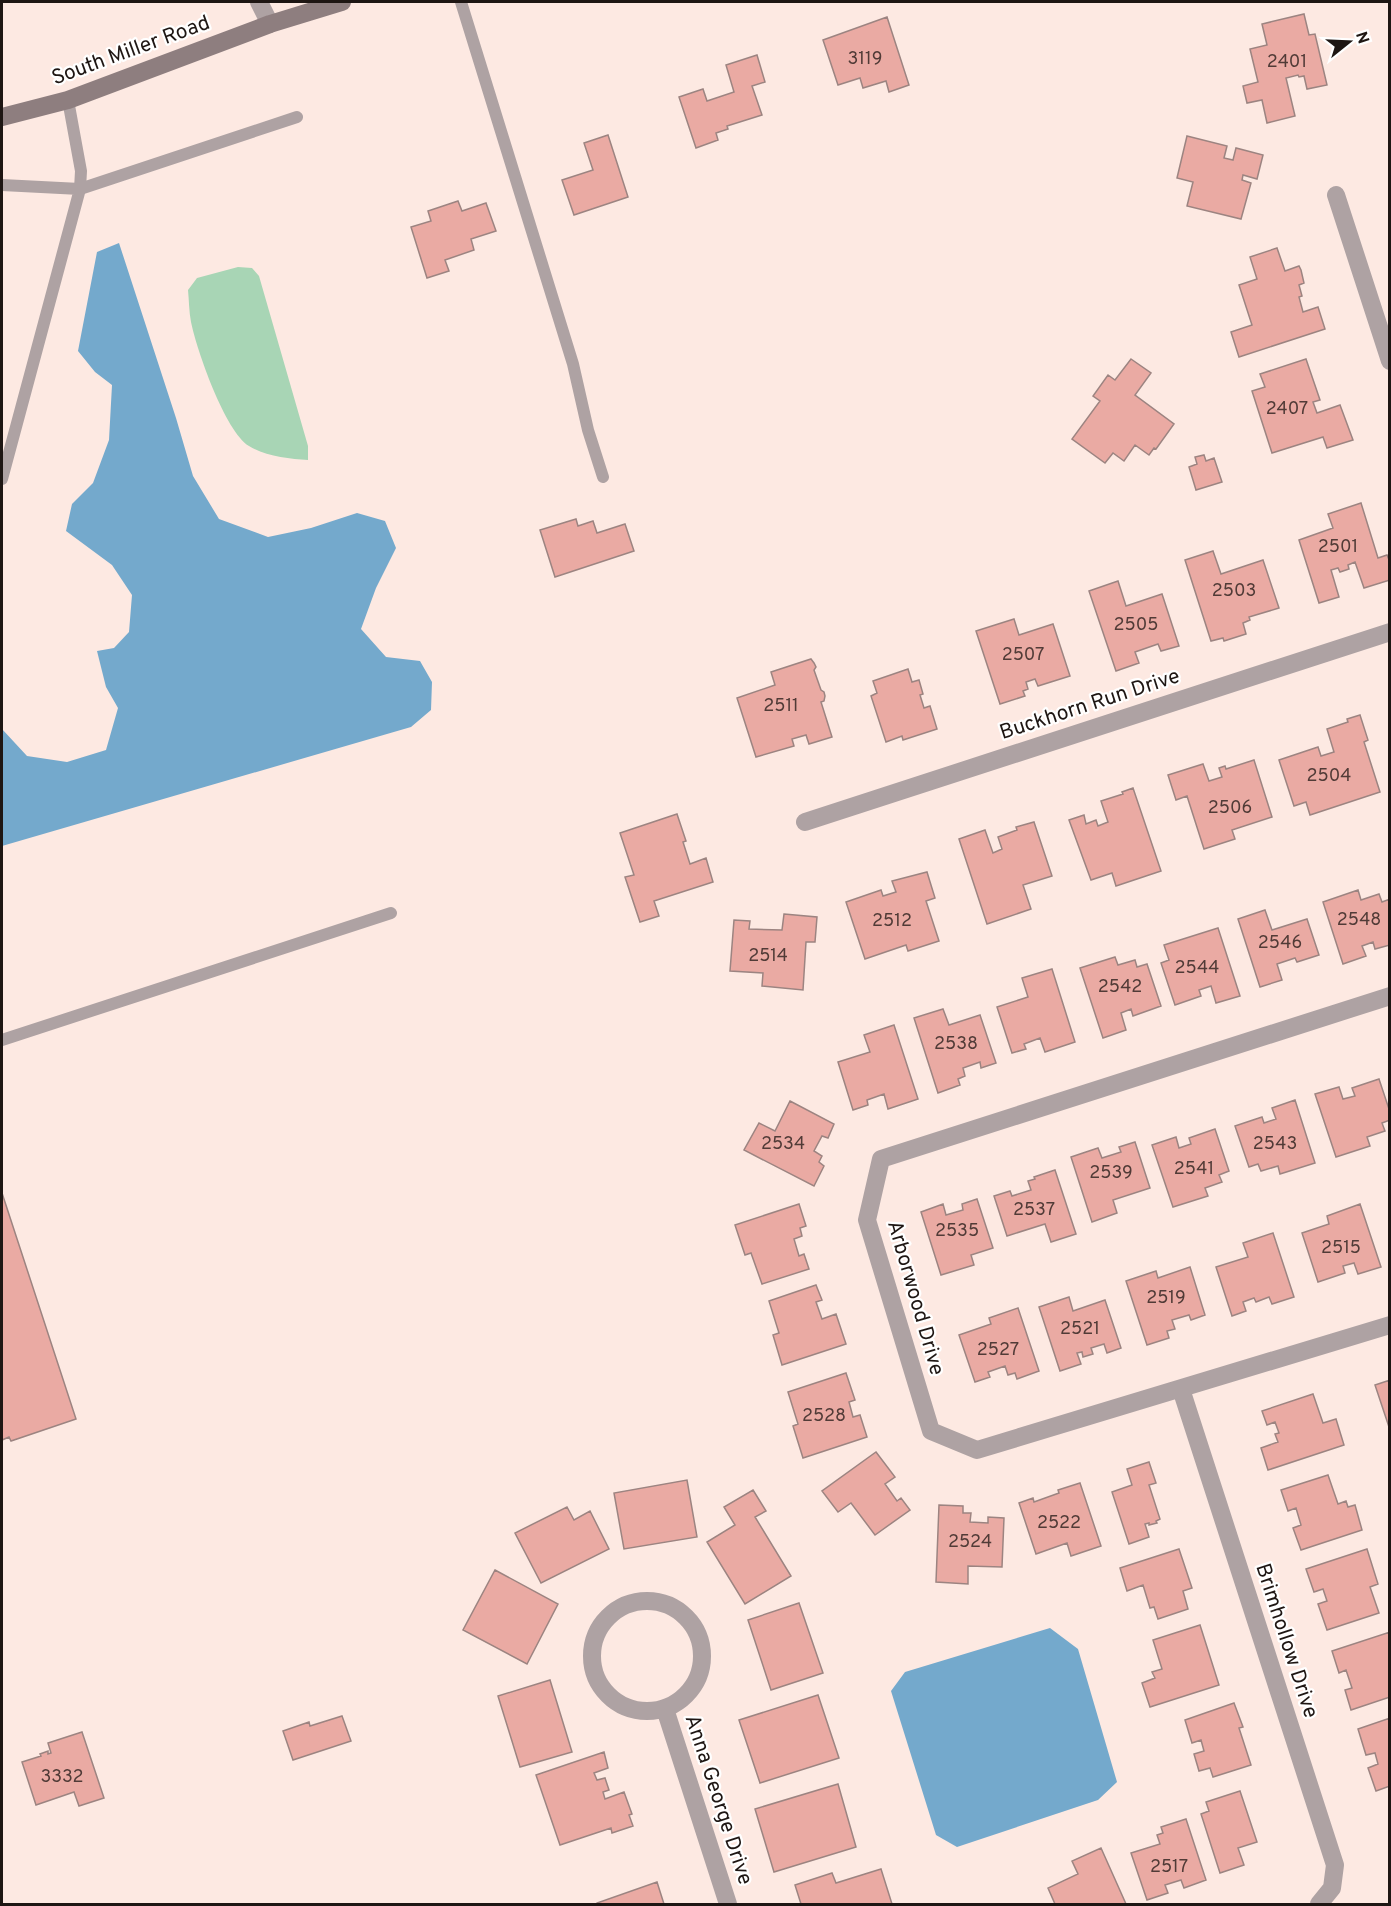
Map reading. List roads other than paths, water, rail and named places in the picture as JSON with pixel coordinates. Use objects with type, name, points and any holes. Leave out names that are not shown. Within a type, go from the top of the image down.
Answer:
[{"type":"street","points":[[259,2],[270,24]]},
{"type":"street","name":"South Miller Road","points":[[2,117],[68,100],[270,24],[342,2]]},
{"type":"street","points":[[1336,195],[1389,361]]},
{"type":"street","name":"Buckhorn Run Drive","points":[[805,822],[1389,632]]},
{"type":"street","name":"Arborwood Drive","points":[[1389,996],[881,1159],[867,1220],[931,1431],[977,1450],[1389,1324]]},
{"type":"street","name":"Brimhollow Drive","points":[[1180,1389],[1335,1864],[1332,1888],[1319,1905]]},
{"type":"street","points":[[651,1600],[665,1603],[688,1618],[696,1629],[701,1642],[702,1656],[701,1670],[696,1683],[688,1694],[665,1709],[644,1712],[624,1707],[602,1689],[595,1677],[591,1656],[595,1635],[612,1612],[624,1605],[651,1600]]},
{"type":"street","name":"Anna George Drive","points":[[665,1709],[728,1905]]},
{"type":"lane","points":[[461,2],[573,364],[588,430],[603,477]]},
{"type":"lane","points":[[2,479],[80,189],[81,171],[68,100]]},
{"type":"lane","points":[[2,185],[80,189],[297,117]]},
{"type":"lane","points":[[2,1040],[391,913]]},
{"type":"water","points":[[119,243],[193,476],[219,519],[268,537],[311,528],[357,513],[385,521],[396,548],[376,588],[361,629],[386,657],[420,661],[432,682],[431,710],[411,727],[2,846],[2,729],[27,756],[67,762],[106,750],[118,708],[106,687],[97,651],[114,648],[129,632],[132,595],[112,565],[66,531],[72,504],[93,483],[109,440],[112,385],[95,372],[78,351],[97,252]]},
{"type":"water","points":[[1050,1628],[1078,1649],[1117,1782],[1098,1800],[957,1847],[936,1835],[891,1691],[905,1672]]}]
